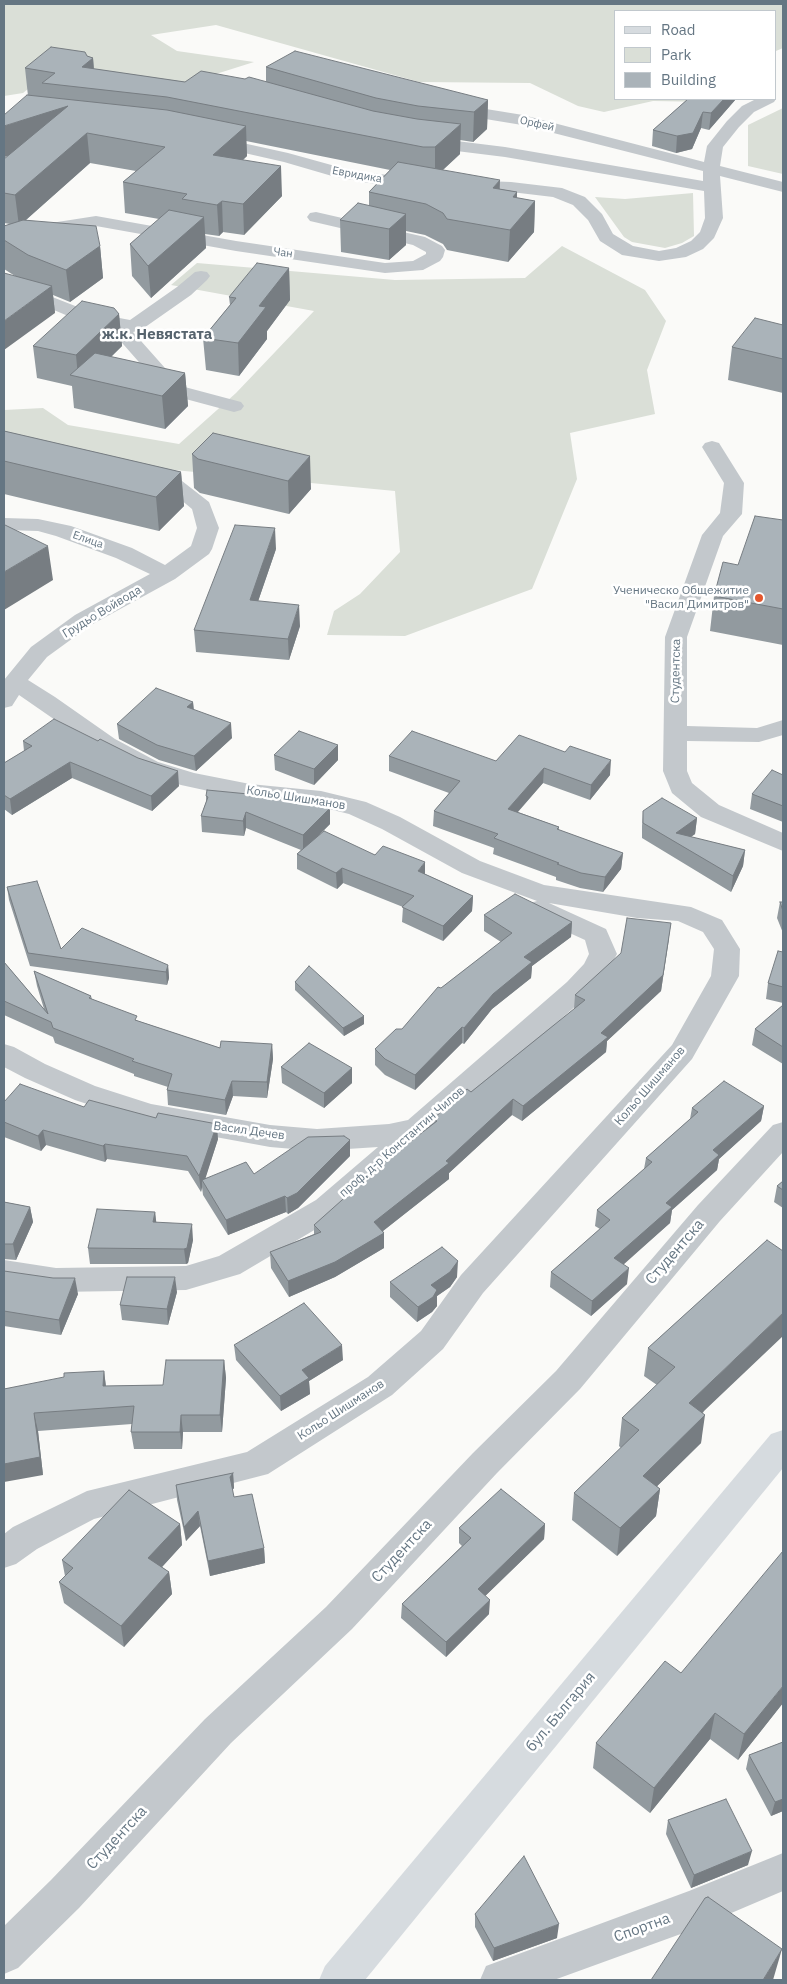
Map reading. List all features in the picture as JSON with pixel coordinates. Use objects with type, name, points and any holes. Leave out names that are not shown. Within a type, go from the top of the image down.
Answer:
[{"type":"street","name":"Евридика","points":[[196,138],[288,158],[360,177],[410,183],[511,187],[556,192],[579,201],[596,218],[606,237],[628,251],[659,256],[680,253],[697,245],[708,234],[714,218],[711,169],[715,146],[748,109],[766,100]]},
{"type":"street","name":"Орфей","points":[[432,104],[522,120],[646,150],[783,187]]},
{"type":"street","points":[[408,140],[505,152],[712,187]]},
{"type":"street","name":"Чан","points":[[4,249],[44,230],[69,224],[96,221],[236,246],[385,268],[417,266],[434,257],[436,250],[419,241],[316,217]]},
{"type":"street","points":[[4,283],[87,317],[134,326],[184,291],[201,276]]},
{"type":"street","points":[[116,324],[174,390],[234,406]]},
{"type":"street","name":"Студентска","points":[[712,447],[734,483],[731,514],[713,535],[676,637],[675,771],[680,787],[710,811],[783,843]]},
{"type":"street","points":[[128,471],[175,486],[202,506],[208,528],[201,549],[167,574]]},
{"type":"street","name":"Елица","points":[[4,524],[38,525],[63,531],[124,553],[167,574]]},
{"type":"street","name":"Грудьо Войвода","points":[[9,691],[39,652],[84,620],[167,574]]},
{"type":"street","name":"Кольо Шишманов","points":[[4,1552],[25,1538],[86,1506],[256,1464],[380,1386],[432,1340],[472,1284],[682,1052],[725,976],[727,949],[713,926],[682,913],[638,909],[540,893],[471,867],[390,823],[358,808],[321,799],[250,792],[190,780],[149,767],[106,744],[48,702],[9,691]]},
{"type":"street","points":[[675,733],[759,736],[783,727]]},
{"type":"street","name":"проф. д-р Константин Чилов","points":[[4,1272],[56,1280],[186,1278],[229,1265],[327,1208],[577,989],[594,970],[603,954],[597,935],[538,909],[506,892],[471,867]]},
{"type":"street","name":"Васил Дечев","points":[[4,1054],[35,1071],[84,1093],[150,1114],[213,1126],[270,1136],[317,1140],[389,1135],[417,1129]]},
{"type":"street","name":"Студентска","points":[[4,1954],[72,1886],[218,1731],[339,1618],[485,1463],[568,1380],[709,1213],[783,1132]]},
{"type":"street","name":"бул. България","points":[[339,1980],[783,1444]]},
{"type":"street","name":"Спортна","points":[[500,1980],[689,1910],[783,1872]]},
{"type":"green space","points":[[4,4],[783,4],[783,48],[777,51],[777,10],[614,10],[614,100],[722,100],[711,102],[653,101],[604,112],[578,106],[530,83],[419,82],[216,25],[151,35],[177,51],[254,62],[181,85],[28,89],[23,93],[4,96]]},
{"type":"green space","points":[[783,108],[783,174],[748,166],[748,125]]},
{"type":"green space","points":[[693,193],[694,236],[682,243],[665,248],[632,242],[624,237],[595,197],[625,199]]},
{"type":"green space","points":[[562,246],[645,290],[666,321],[647,370],[655,414],[570,433],[577,479],[532,589],[405,636],[327,635],[334,611],[360,594],[400,552],[395,491],[153,468],[4,437],[4,410],[43,408],[68,425],[179,444],[236,393],[314,311],[171,285],[197,263],[395,280],[525,278]]},
{"type":"building","points":[[51,47],[85,52],[87,56],[93,58],[82,67],[185,82],[201,71],[245,79],[249,77],[373,111],[461,124],[435,147],[423,147],[167,97],[42,83],[55,73],[25,68]]},
{"type":"building","points":[[295,51],[488,100],[474,112],[418,106],[376,98],[266,67]]},
{"type":"building","points":[[27,95],[167,110],[246,126],[213,155],[281,166],[243,204],[222,201],[217,205],[182,199],[187,194],[123,182],[165,147],[87,133],[15,195],[4,193],[4,159],[68,106],[4,126],[4,115]]},
{"type":"building","points":[[687,100],[723,100],[711,113],[703,112],[693,133],[677,136],[653,130]]},
{"type":"building","points":[[398,162],[500,180],[493,188],[517,192],[513,197],[535,201],[510,230],[447,219],[443,213],[426,204],[369,192]]},
{"type":"building","points":[[358,203],[406,214],[389,229],[340,220]]},
{"type":"building","points":[[169,210],[204,217],[148,266],[130,244]]},
{"type":"building","points":[[23,220],[96,226],[100,246],[66,270],[28,255],[4,240],[4,226]]},
{"type":"building","points":[[257,263],[289,268],[259,306],[266,307],[238,343],[203,338],[236,298],[229,297]]},
{"type":"building","points":[[4,273],[52,286],[4,321]]},
{"type":"building","points":[[82,301],[114,308],[119,314],[76,355],[33,346]]},
{"type":"building","points":[[755,318],[783,325],[783,359],[732,347]]},
{"type":"building","points":[[95,353],[185,373],[162,396],[70,375]]},
{"type":"building","points":[[4,431],[181,472],[156,497],[4,461]]},
{"type":"building","points":[[213,433],[310,456],[288,481],[198,459],[192,454]]},
{"type":"building","points":[[755,516],[783,520],[783,609],[714,596],[723,562],[738,565]]},
{"type":"building","points":[[5,525],[48,546],[4,572]]},
{"type":"building","points":[[235,525],[275,528],[250,600],[299,605],[288,639],[194,630]]},
{"type":"building","points":[[156,688],[193,702],[187,707],[231,723],[194,756],[157,745],[117,724]]},
{"type":"building","points":[[54,719],[138,758],[178,771],[151,796],[70,762],[10,799],[4,795],[4,763],[32,746],[23,741]]},
{"type":"building","points":[[299,731],[338,745],[314,769],[274,755]]},
{"type":"building","points":[[412,731],[496,761],[519,735],[565,752],[570,746],[611,760],[591,785],[544,768],[508,809],[623,853],[605,877],[581,873],[494,838],[498,834],[434,811],[460,781],[389,756]]},
{"type":"building","points":[[772,770],[783,775],[783,806],[752,794]]},
{"type":"building","points":[[207,790],[310,800],[330,808],[303,835],[246,812],[243,821],[201,816],[208,797],[206,796]]},
{"type":"building","points":[[662,798],[697,818],[676,833],[745,850],[733,876],[643,823],[643,811]]},
{"type":"building","points":[[324,831],[375,855],[383,846],[425,862],[418,871],[473,896],[443,926],[402,907],[414,896],[342,868],[336,873],[297,854]]},
{"type":"building","points":[[37,881],[61,949],[82,928],[168,965],[166,972],[28,953],[7,887]]},
{"type":"building","points":[[515,894],[572,922],[524,957],[532,962],[493,994],[464,1028],[462,1027],[415,1075],[385,1059],[375,1049],[396,1029],[402,1029],[438,987],[441,988],[512,933],[484,915]]},
{"type":"building","points":[[627,918],[671,923],[663,975],[601,1033],[608,1037],[523,1106],[513,1099],[446,1161],[449,1163],[374,1222],[384,1233],[335,1262],[288,1281],[270,1252],[321,1232],[314,1225],[388,1159],[437,1121],[433,1119],[467,1089],[471,1092],[585,1000],[575,995],[621,953]]},
{"type":"building","points":[[778,951],[783,952],[783,987],[768,983]]},
{"type":"building","points":[[4,962],[48,1014],[34,971],[91,996],[89,998],[137,1016],[135,1020],[220,1048],[221,1041],[272,1044],[267,1082],[232,1081],[225,1100],[167,1090],[172,1074],[132,1061],[134,1059],[53,1028],[51,1022],[4,1001]]},
{"type":"building","points":[[309,966],[364,1016],[343,1028],[295,982]]},
{"type":"building","points":[[783,1005],[783,1047],[755,1029]]},
{"type":"building","points":[[309,1043],[352,1068],[324,1093],[281,1067]]},
{"type":"building","points":[[724,1081],[764,1106],[713,1150],[719,1155],[666,1203],[672,1207],[614,1258],[629,1268],[592,1301],[551,1272],[610,1220],[597,1210],[652,1162],[646,1158],[698,1112],[692,1108]]},
{"type":"building","points":[[20,1084],[84,1107],[89,1100],[156,1118],[158,1113],[217,1124],[199,1176],[187,1156],[105,1144],[103,1146],[43,1130],[38,1136],[4,1122],[4,1102]]},
{"type":"building","points":[[344,1136],[350,1140],[297,1193],[226,1220],[202,1180],[246,1162],[254,1174],[308,1137]]},
{"type":"building","points":[[783,1181],[783,1190],[777,1186]]},
{"type":"building","points":[[4,1202],[30,1207],[13,1244],[4,1244]]},
{"type":"building","points":[[97,1209],[155,1212],[153,1222],[192,1224],[187,1248],[88,1248]]},
{"type":"building","points":[[767,1240],[783,1251],[783,1313],[689,1403],[705,1415],[643,1476],[660,1489],[620,1528],[574,1493],[639,1430],[622,1418],[675,1367],[648,1348]]},
{"type":"building","points":[[442,1247],[458,1261],[450,1272],[431,1285],[437,1290],[433,1297],[418,1307],[390,1282]]},
{"type":"building","points":[[4,1271],[53,1278],[75,1278],[59,1320],[4,1311]]},
{"type":"building","points":[[127,1277],[175,1277],[167,1309],[120,1305]]},
{"type":"building","points":[[304,1303],[342,1345],[302,1370],[309,1378],[280,1396],[234,1345]]},
{"type":"building","points":[[166,1360],[224,1360],[220,1415],[181,1415],[180,1432],[131,1432],[134,1406],[34,1413],[40,1457],[4,1464],[4,1389],[64,1377],[64,1373],[104,1371],[103,1386],[163,1385]]},
{"type":"building","points":[[233,1473],[230,1477],[234,1497],[252,1494],[264,1548],[208,1561],[198,1511],[184,1527],[176,1485]]},
{"type":"building","points":[[501,1489],[545,1524],[478,1589],[490,1600],[446,1642],[402,1604],[471,1538],[459,1528]]},
{"type":"building","points":[[129,1490],[180,1524],[148,1558],[169,1572],[121,1626],[59,1582],[73,1568],[62,1560]]},
{"type":"building","points":[[783,1551],[783,1686],[744,1734],[715,1713],[654,1788],[596,1743],[665,1661],[681,1673]]},
{"type":"building","points":[[783,1742],[783,1799],[775,1802],[749,1755]]},
{"type":"building","points":[[726,1799],[752,1851],[694,1875],[668,1820]]},
{"type":"building","points":[[524,1856],[559,1924],[494,1948],[475,1914]]},
{"type":"building","points":[[708,1897],[782,1949],[763,1980],[651,1980],[705,1898]]},
{"type":"place","name":"Ученическо Общежитие \"Васил Димитров\"","points":[[759,598]]},
{"type":"district","name":"ж.к. Невястата","points":[[157,335]]}]
